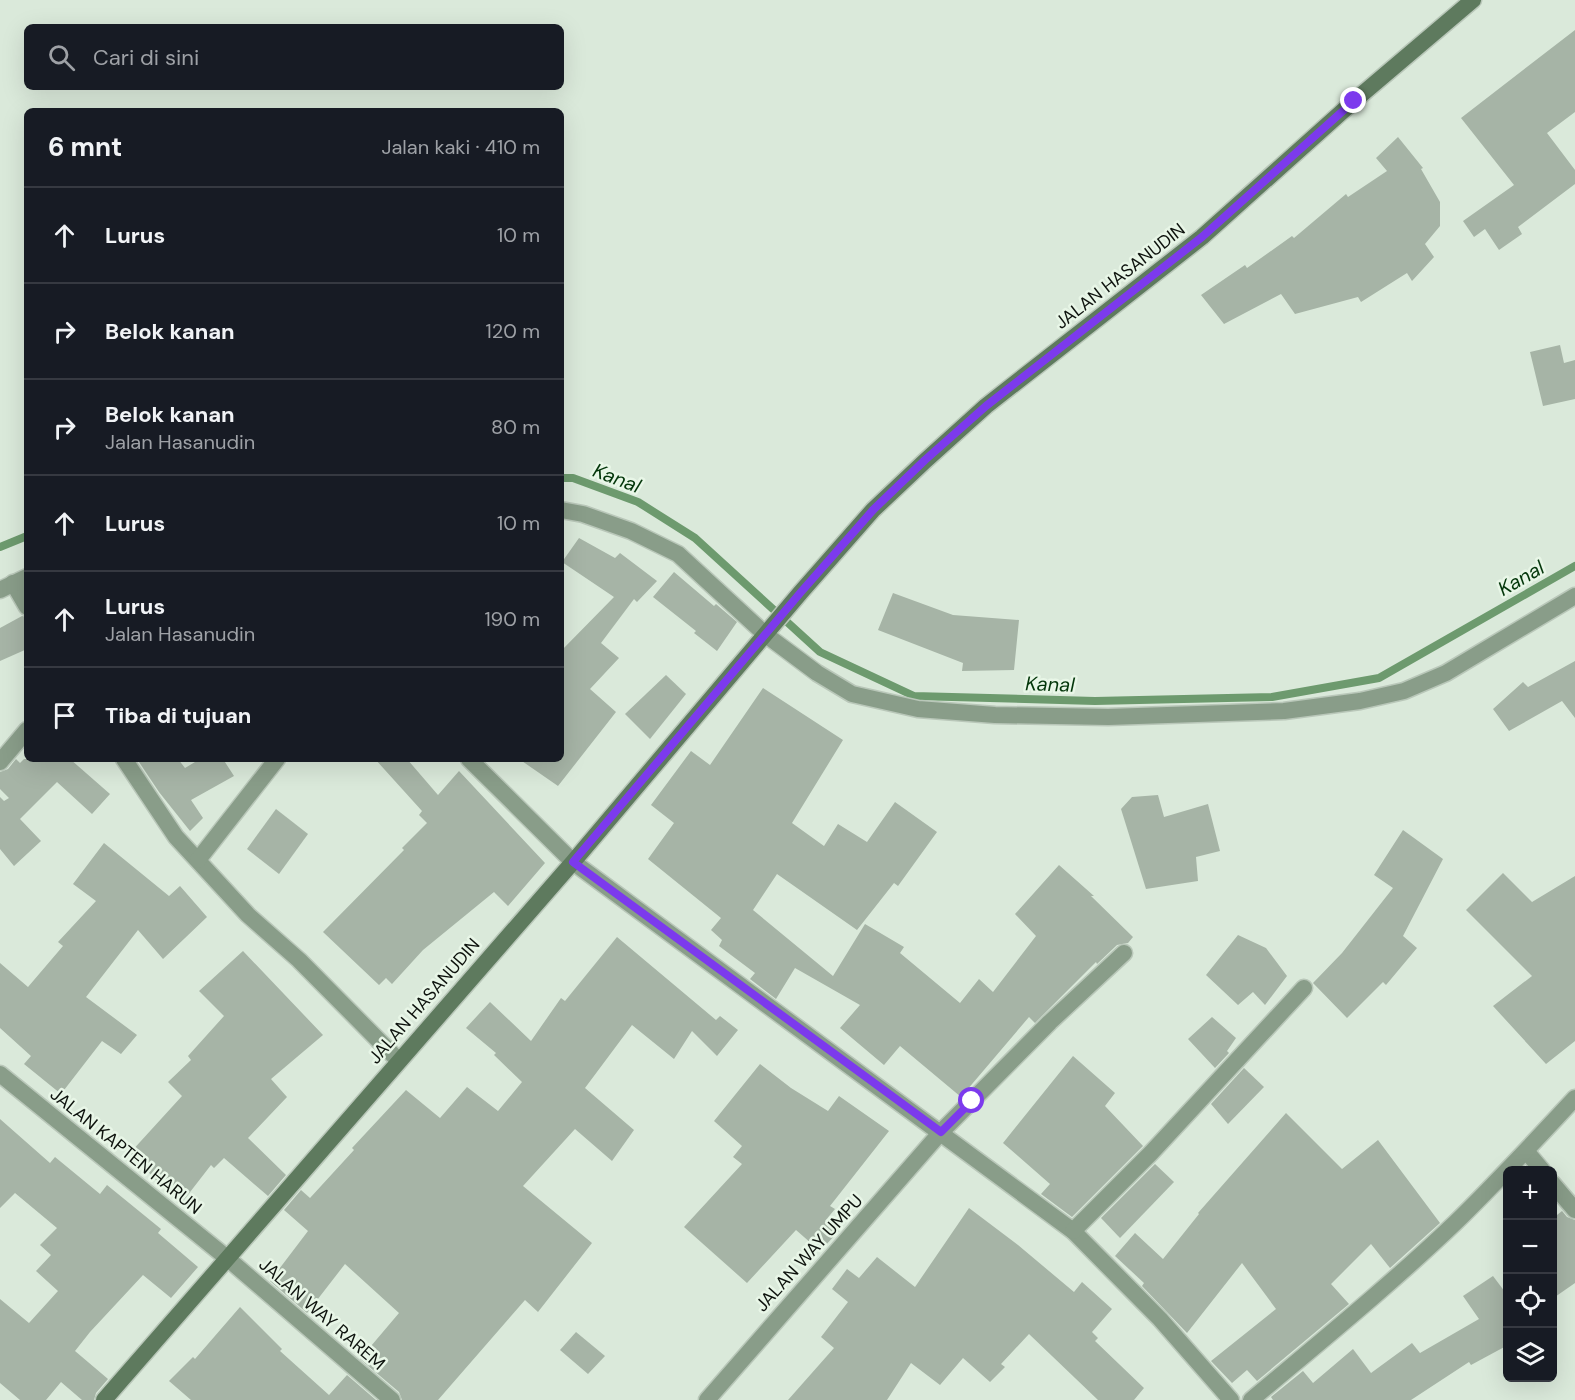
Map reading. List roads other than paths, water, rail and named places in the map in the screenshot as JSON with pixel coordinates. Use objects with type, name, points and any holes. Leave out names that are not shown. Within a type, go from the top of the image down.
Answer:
[{"type":"main road","name":"JALAN HASANUDIN","points":[[104,1400],[398,1060],[573,862],[873,510],[986,406],[1202,237],[1354,101],[1473,0]]},
{"type":"street","points":[[564,511],[583,514],[632,531],[678,554],[817,674],[852,694],[918,709],[995,715],[1108,717],[1284,711],[1360,700],[1404,691],[1446,674],[1575,596]]},
{"type":"street","points":[[13,583],[24,602]]},
{"type":"street","points":[[0,762],[24,734]]},
{"type":"street","points":[[126,762],[176,837],[249,915],[299,960],[398,1060]]},
{"type":"street","points":[[198,860],[275,762]]},
{"type":"street","points":[[472,762],[573,862],[1073,1231],[1160,1319],[1231,1400]]},
{"type":"street","name":"JALAN WAY UMPU","points":[[707,1400],[941,1132],[1050,1022],[1125,953]]},
{"type":"street","points":[[1073,1231],[1151,1153],[1304,988]]},
{"type":"street","name":"JALAN KAPTEN HARUN","points":[[0,1074],[227,1258]]},
{"type":"street","points":[[1251,1400],[1389,1283],[1454,1223],[1575,1098]]},
{"type":"street","points":[[1526,1151],[1539,1166]]},
{"type":"street","points":[[1557,1189],[1575,1210]]},
{"type":"street","name":"JALAN WAY RAREM","points":[[227,1258],[392,1400]]},
{"type":"waterway","name":"Kanal","points":[[564,478],[573,478],[638,502],[695,538],[820,652],[914,696],[1095,701],[1272,697],[1379,678],[1575,566]]},
{"type":"waterway","name":"Kanal","points":[[0,547],[24,537]]}]
